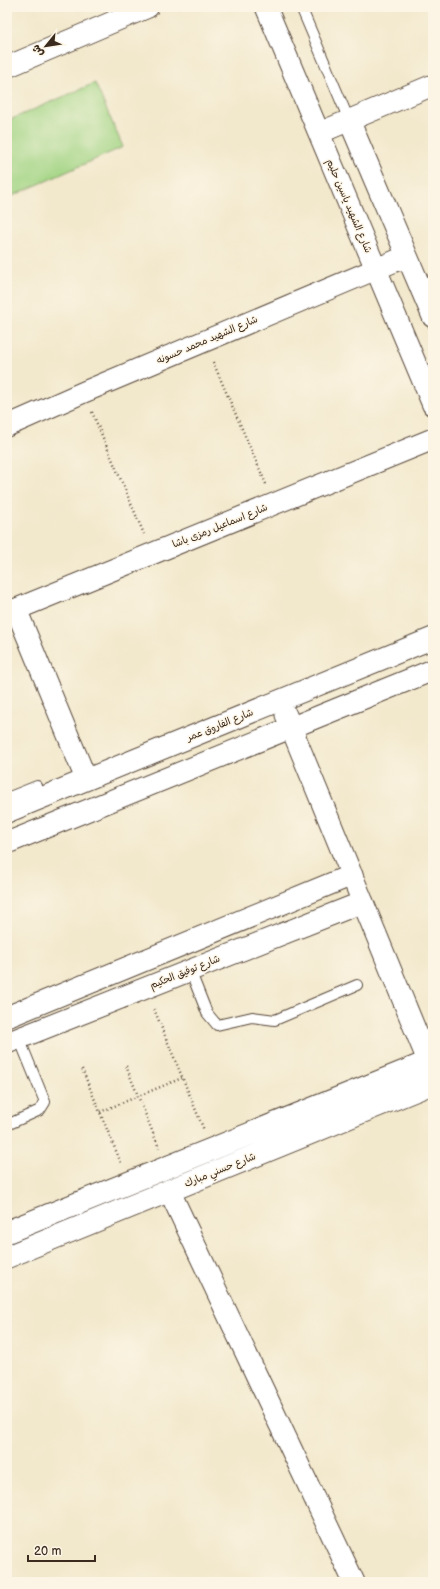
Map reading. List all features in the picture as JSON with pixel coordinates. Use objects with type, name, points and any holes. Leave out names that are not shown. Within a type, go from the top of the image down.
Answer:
[{"type":"street","points":[[7,67],[148,7]]},
{"type":"street","name":"شارع الشهيد ياسين حليم","points":[[266,7],[433,405]]},
{"type":"street","points":[[318,133],[433,85]]},
{"type":"street","points":[[349,120],[433,317]]},
{"type":"street","name":"شارع الشهيد محمد حسونه","points":[[7,426],[407,256]]},
{"type":"street","name":"شارع اسماعيل رمزى باشا","points":[[12,611],[433,439]]},
{"type":"street","points":[[12,611],[86,779]]},
{"type":"street","name":"شارع الفاروق عمر","points":[[7,812],[433,638]]},
{"type":"street","points":[[7,843],[433,670]]},
{"type":"street","points":[[8,1228],[129,1183],[211,1149],[431,1065],[280,701]]},
{"type":"street","points":[[7,1017],[352,875]]},
{"type":"street","name":"شارع توفيق الحكيم","points":[[13,1040],[363,902]]},
{"type":"street","points":[[185,943],[193,969]]},
{"type":"street","name":"شارع حسني مبارك","points":[[7,1257],[433,1083]]},
{"type":"street","points":[[169,1190],[354,1582]]},
{"type":"lane","points":[[301,7],[349,120]]},
{"type":"lane","points":[[7,798],[37,786]]},
{"type":"lane","points":[[193,969],[207,1013],[218,1025],[252,1017],[275,1020],[357,985]]},
{"type":"lane","points":[[7,1125],[40,1110],[45,1102],[13,1040]]},
{"type":"path","points":[[204,341],[274,503]]},
{"type":"path","points":[[84,392],[152,553]]},
{"type":"path","points":[[145,988],[211,1149]]},
{"type":"path","points":[[126,1066],[166,1167]]},
{"type":"path","points":[[82,1069],[129,1183]]},
{"type":"path","points":[[100,1112],[182,1078]]},
{"type":"green space","points":[[95,83],[123,147],[12,196],[7,185],[7,121]]}]
